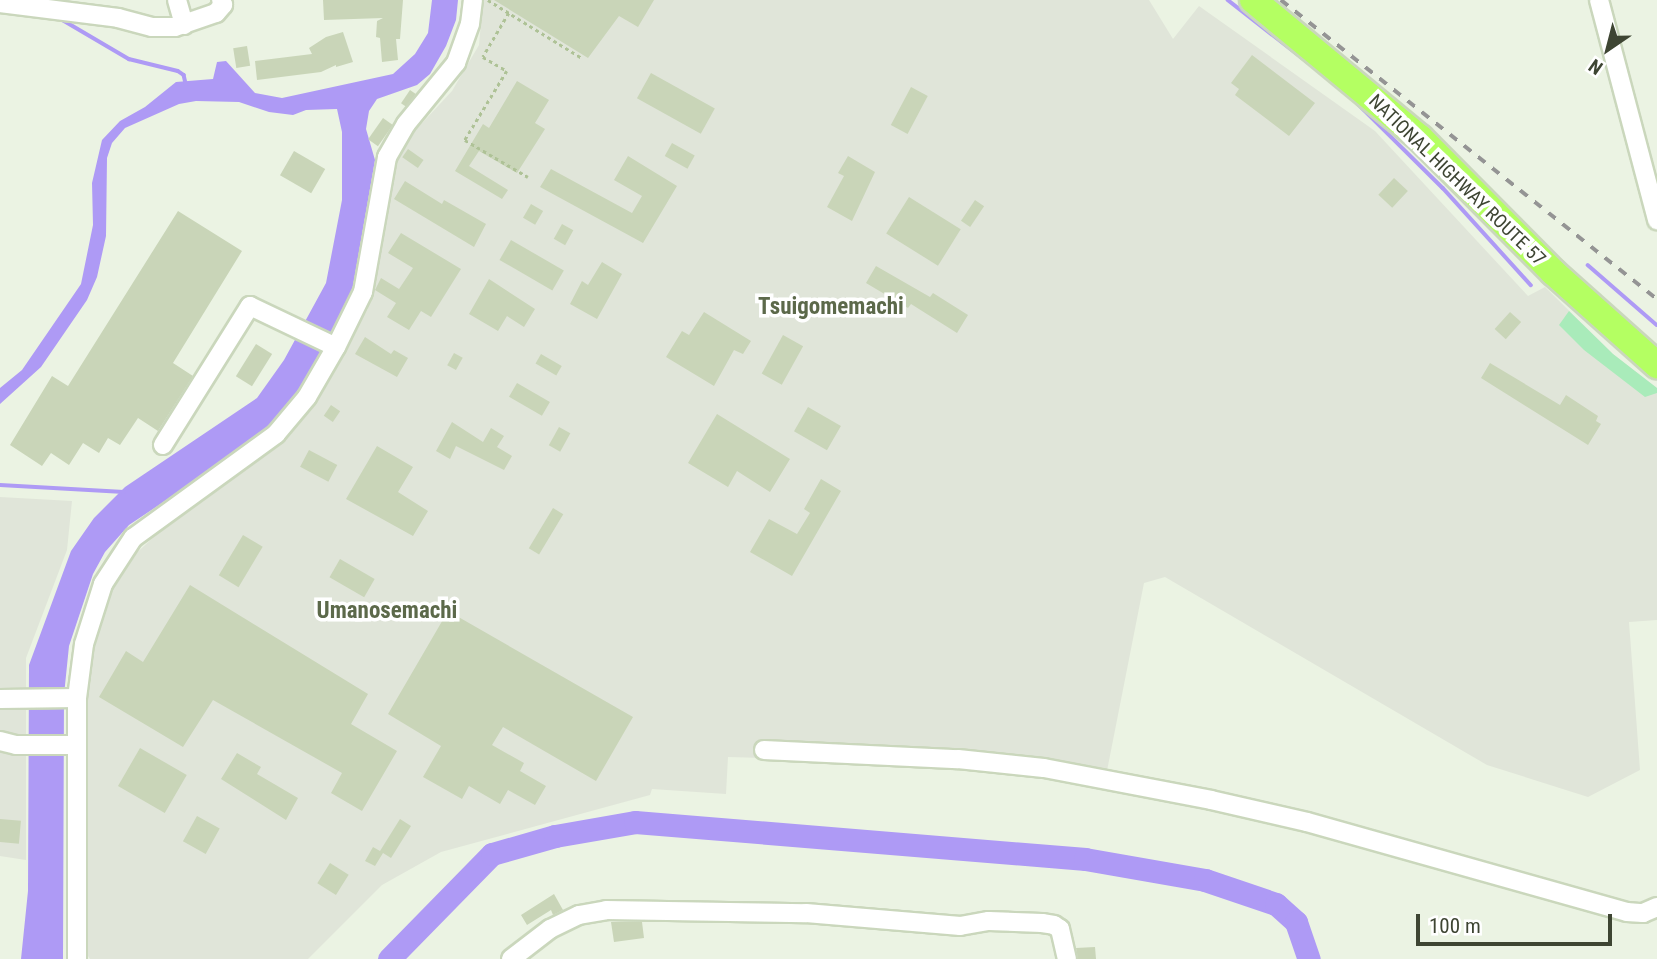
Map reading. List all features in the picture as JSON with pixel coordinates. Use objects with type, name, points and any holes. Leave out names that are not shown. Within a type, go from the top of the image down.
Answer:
[{"type":"highway","name":"NATIONAL HIGHWAY ROUTE 57","points":[[1253,0],[1420,138],[1553,272],[1657,365]]},
{"type":"street","points":[[177,0],[184,25]]},
{"type":"street","points":[[0,3],[82,13],[152,27],[184,25],[220,10],[222,0]]},
{"type":"street","points":[[77,959],[77,698],[87,632],[103,584],[133,538],[161,515],[276,434],[307,397],[363,292],[387,157],[406,124],[456,63],[470,24],[473,0]]},
{"type":"street","points":[[1599,0],[1657,220]]},
{"type":"street","points":[[163,445],[250,306],[334,346]]},
{"type":"street","points":[[8,699],[77,698]]},
{"type":"street","points":[[8,743],[76,745]]},
{"type":"street","points":[[764,750],[958,759],[1044,768],[1307,822],[1627,912],[1643,913],[1657,907]]},
{"type":"street","points":[[511,959],[550,929],[579,915],[606,910],[806,913],[960,926],[989,921],[1042,923],[1060,929],[1067,959]]},
{"type":"path","points":[[488,0],[582,58]]},
{"type":"path","points":[[509,13],[483,57],[507,71],[465,140],[528,177]]},
{"type":"shaded area","points":[[432,0],[458,0],[456,20],[446,46],[430,74],[417,85],[377,99],[369,111],[366,129],[375,160],[351,298],[314,370],[282,417],[237,453],[129,525],[105,552],[93,574],[69,646],[64,695],[63,959],[21,959],[28,891],[29,665],[71,551],[94,518],[125,487],[257,398],[284,360],[326,283],[342,200],[342,132],[337,109],[306,110],[293,115],[269,112],[239,102],[196,101],[179,104],[125,128],[112,143],[107,158],[106,236],[97,277],[87,300],[41,367],[0,404],[0,388],[22,370],[81,284],[93,225],[92,183],[102,140],[120,121],[145,107],[176,82],[213,79],[217,62],[226,61],[255,93],[282,98],[393,74],[415,54],[428,33]]},
{"type":"shaded area","points":[[483,0],[1149,0],[1173,39],[1199,6],[1375,131],[1528,296],[1545,287],[1613,354],[1657,388],[1657,620],[1629,622],[1640,770],[1588,797],[1487,765],[1165,577],[1144,583],[1104,786],[914,762],[728,757],[726,794],[652,789],[650,795],[441,852],[382,885],[308,959],[90,959],[86,953],[87,685],[94,637],[111,586],[131,558],[157,534],[295,422],[368,309],[363,306],[395,164],[411,135],[452,91],[479,45]]},
{"type":"shaded area","points":[[0,497],[72,501],[67,550],[26,658],[26,860],[0,856]]},
{"type":"green space","points":[[1569,311],[1613,354],[1657,388],[1657,393],[1645,397],[1584,350],[1559,325]]},
{"type":"building","points":[[323,0],[403,0],[400,39],[396,39],[398,60],[382,62],[380,38],[376,37],[377,21],[383,18],[324,20]]},
{"type":"building","points":[[494,0],[654,0],[638,27],[619,16],[588,58]]},
{"type":"building","points":[[343,32],[353,62],[336,65],[321,72],[257,80],[255,61],[312,54],[309,48],[326,37]]},
{"type":"building","points":[[247,46],[250,66],[236,68],[233,48]]},
{"type":"building","points":[[1252,55],[1315,103],[1289,136],[1235,95],[1239,89],[1231,83]]},
{"type":"building","points":[[651,73],[715,108],[701,134],[637,98]]},
{"type":"building","points":[[517,81],[549,100],[535,123],[545,129],[517,173],[479,151],[469,166],[508,190],[502,199],[455,171],[483,124],[489,128]]},
{"type":"building","points":[[911,87],[928,96],[908,134],[891,125]]},
{"type":"building","points":[[410,90],[416,94],[407,107],[401,103]]},
{"type":"building","points":[[383,118],[393,125],[378,146],[368,139]]},
{"type":"building","points":[[672,143],[695,156],[687,169],[665,156]]},
{"type":"building","points":[[408,149],[424,160],[418,168],[402,157]]},
{"type":"building","points":[[294,151],[325,169],[311,193],[280,175]]},
{"type":"building","points":[[628,156],[677,186],[643,243],[540,187],[551,169],[632,213],[642,196],[614,180]]},
{"type":"building","points":[[848,156],[875,172],[852,221],[827,207],[844,176],[838,173]]},
{"type":"building","points":[[1394,178],[1408,191],[1392,208],[1378,195]]},
{"type":"building","points":[[405,181],[442,204],[444,200],[486,224],[474,247],[394,199]]},
{"type":"building","points":[[909,197],[961,229],[938,266],[886,233]]},
{"type":"building","points":[[975,200],[984,206],[970,227],[961,221]]},
{"type":"building","points":[[531,204],[543,211],[535,225],[523,218]]},
{"type":"building","points":[[178,211],[242,251],[173,363],[193,376],[158,431],[138,418],[120,445],[108,438],[99,453],[83,443],[69,465],[51,453],[42,466],[10,445],[52,376],[68,386]]},
{"type":"building","points":[[562,224],[573,230],[565,245],[554,239]]},
{"type":"building","points":[[401,233],[461,269],[431,317],[421,311],[409,330],[387,317],[396,303],[375,290],[381,278],[399,289],[413,268],[388,253]]},
{"type":"building","points":[[511,240],[564,270],[552,290],[500,260]]},
{"type":"building","points":[[602,262],[622,274],[597,319],[570,304],[582,281],[588,285]]},
{"type":"building","points":[[876,266],[930,297],[933,293],[968,315],[957,333],[911,304],[908,308],[866,283]]},
{"type":"building","points":[[489,279],[535,309],[524,327],[507,316],[498,331],[469,314]]},
{"type":"building","points":[[704,312],[751,341],[743,354],[734,350],[714,386],[666,357],[682,331],[689,335]]},
{"type":"building","points":[[1510,312],[1521,322],[1506,339],[1495,329]]},
{"type":"building","points":[[783,335],[803,346],[782,385],[762,373]]},
{"type":"building","points":[[365,337],[391,354],[394,350],[408,358],[397,377],[355,354]]},
{"type":"building","points":[[256,344],[272,354],[252,386],[236,376]]},
{"type":"building","points":[[454,353],[463,358],[456,370],[447,365]]},
{"type":"building","points":[[541,354],[562,366],[556,376],[536,364]]},
{"type":"building","points":[[1490,363],[1560,405],[1566,395],[1598,416],[1596,421],[1601,424],[1588,445],[1481,378]]},
{"type":"building","points":[[517,383],[550,402],[542,416],[509,397]]},
{"type":"building","points":[[331,405],[340,411],[333,422],[324,416]]},
{"type":"building","points":[[808,407],[841,426],[827,450],[794,431]]},
{"type":"building","points":[[717,414],[790,459],[770,492],[737,471],[728,487],[688,463]]},
{"type":"building","points":[[452,422],[483,442],[491,428],[504,436],[497,447],[512,456],[504,470],[456,446],[450,459],[436,451]]},
{"type":"building","points":[[559,427],[570,433],[560,452],[549,445]]},
{"type":"building","points":[[377,446],[413,467],[398,492],[428,511],[413,536],[346,499]]},
{"type":"building","points":[[309,450],[337,465],[328,482],[300,467]]},
{"type":"building","points":[[821,479],[841,491],[792,576],[750,552],[769,519],[797,534],[810,513],[804,509]]},
{"type":"building","points":[[553,508],[563,514],[539,554],[529,548]]},
{"type":"building","points":[[243,535],[263,547],[239,587],[219,575]]},
{"type":"building","points":[[340,559],[375,579],[364,597],[330,577]]},
{"type":"building","points":[[190,585],[368,694],[351,724],[397,751],[362,811],[331,793],[342,773],[213,700],[183,747],[99,697],[126,651],[143,662]]},
{"type":"building","points":[[448,611],[633,717],[596,781],[503,727],[492,745],[524,763],[520,771],[546,786],[535,805],[508,790],[500,804],[469,786],[462,799],[423,777],[441,746],[388,714]]},
{"type":"building","points":[[140,748],[187,775],[165,813],[118,786]]},
{"type":"building","points":[[237,753],[261,767],[257,774],[298,798],[286,820],[221,779]]},
{"type":"building","points":[[197,816],[220,829],[206,854],[183,841]]},
{"type":"building","points":[[0,819],[21,821],[19,844],[0,842]]},
{"type":"building","points":[[400,819],[411,826],[391,858],[383,853],[375,866],[365,861],[373,847],[380,851]]},
{"type":"building","points":[[330,863],[349,875],[336,895],[317,883]]},
{"type":"building","points":[[554,894],[563,910],[553,915],[551,910],[527,925],[521,915]]},
{"type":"building","points":[[611,922],[642,922],[644,938],[614,942]]},
{"type":"building","points":[[1095,947],[1096,959],[1078,959],[1076,948]]},
{"type":"waterway","points":[[1228,0],[1310,64]]},
{"type":"waterway","points":[[61,19],[129,59],[178,71],[184,75],[186,84]]},
{"type":"waterway","points":[[1354,100],[1443,188],[1531,285]]},
{"type":"waterway","points":[[1588,265],[1657,325]]},
{"type":"waterway","points":[[0,485],[124,492]]},
{"type":"waterway","points":[[389,959],[492,854],[555,836],[635,822],[1085,859],[1205,880],[1276,904],[1296,922],[1309,959]]},
{"type":"railway","points":[[1281,0],[1657,299]]},
{"type":"district","name":"Tsuigomemachi","points":[[831,307]]},
{"type":"district","name":"Umanosemachi","points":[[387,611]]}]
